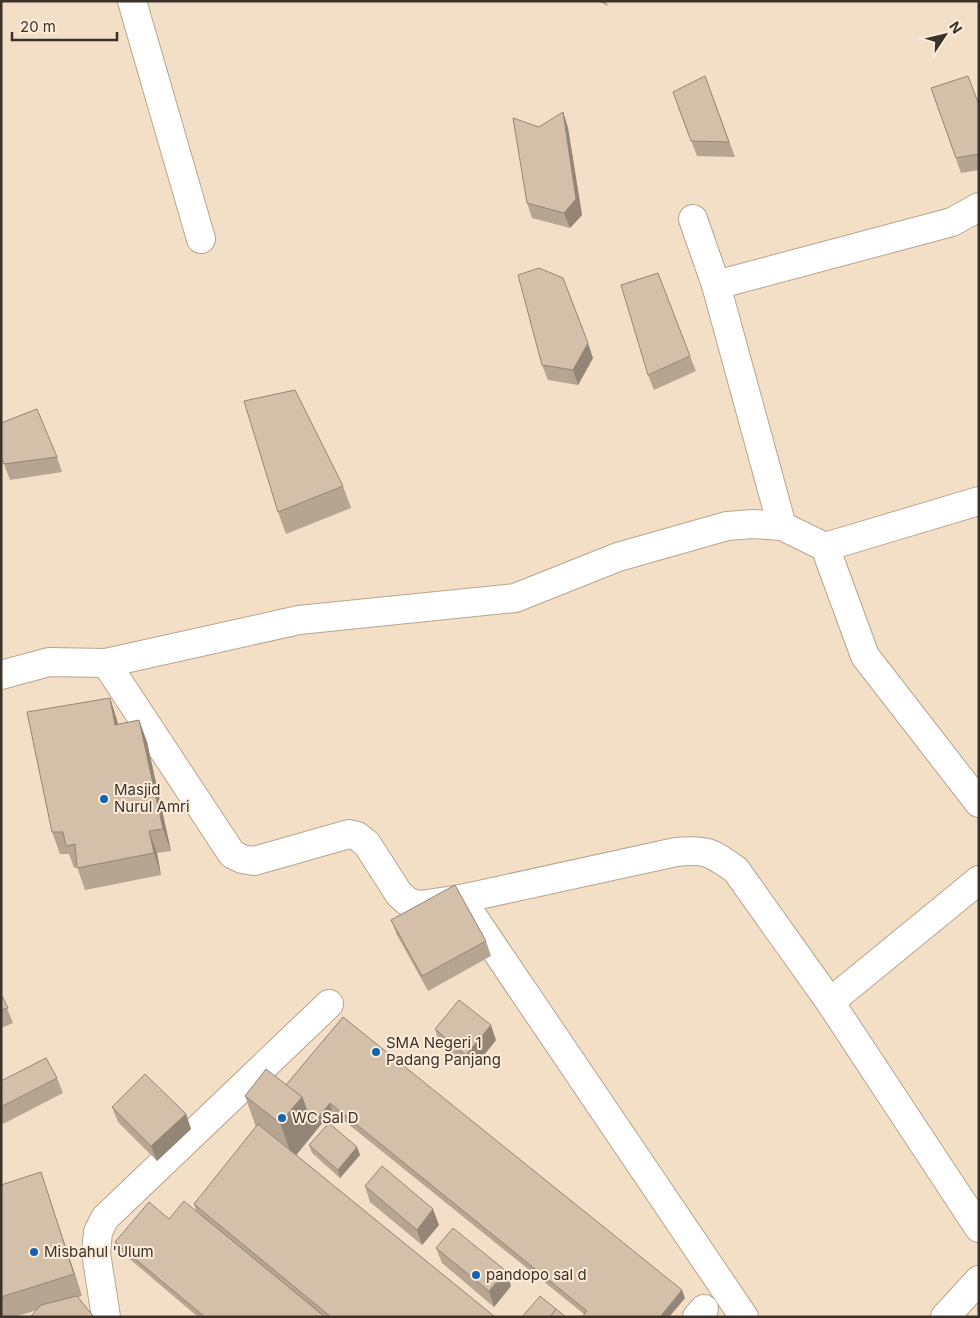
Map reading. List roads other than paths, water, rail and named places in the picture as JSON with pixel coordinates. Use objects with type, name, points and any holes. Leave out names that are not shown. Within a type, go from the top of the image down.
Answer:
[{"type":"street","points":[[132,1],[201,239]]},
{"type":"street","points":[[716,285],[952,222],[979,207]]},
{"type":"street","points":[[693,219],[716,285],[782,526]]},
{"type":"street","points":[[1,676],[49,662],[106,663],[299,620],[515,598],[618,557],[727,526],[753,524],[782,526],[825,547],[979,501]]},
{"type":"street","points":[[825,547],[865,656],[979,803]]},
{"type":"street","points":[[106,663],[232,854],[242,859],[254,861],[349,834],[358,836],[367,844],[400,894],[408,902],[420,905],[461,899],[676,852],[698,850],[716,856],[736,870],[830,1002],[979,1228]]},
{"type":"street","points":[[830,1002],[979,880]]},
{"type":"street","points":[[461,899],[744,1317]]},
{"type":"street","points":[[106,1317],[96,1253],[98,1232],[105,1218],[328,1004]]},
{"type":"street","points":[[945,1317],[979,1280]]},
{"type":"place","name":"Masjid Nurul Amri","points":[[104,799]]},
{"type":"place","name":"SMA Negeri 1 Padang Panjang","points":[[376,1052]]},
{"type":"place","name":"WC Sal D","points":[[282,1118]]},
{"type":"place","name":"Misbahul 'Ulum","points":[[34,1252]]},
{"type":"place","name":"pandopo sal d","points":[[476,1275]]}]
